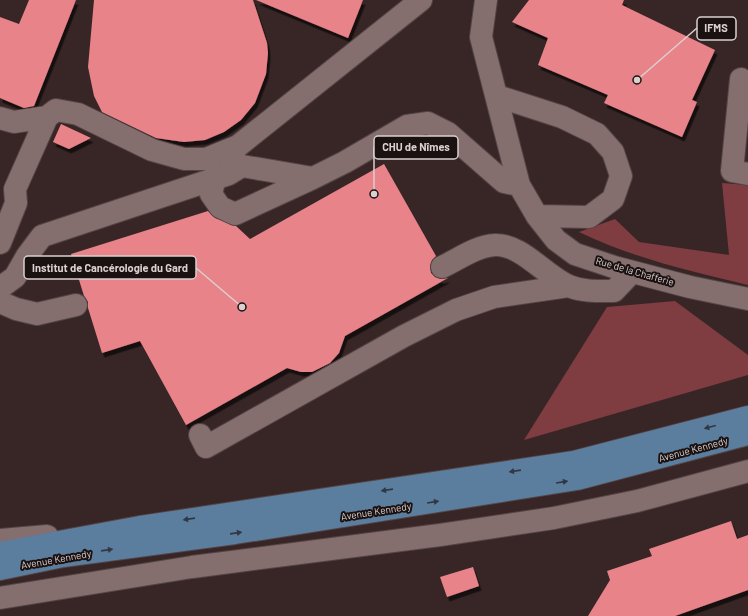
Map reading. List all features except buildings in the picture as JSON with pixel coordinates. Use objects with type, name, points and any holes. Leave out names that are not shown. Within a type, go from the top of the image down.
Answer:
[{"type":"main road","name":"Avenue Kennedy","points":[[0,553],[140,526],[574,462],[748,417]]},
{"type":"main road","name":"Avenue Kennedy","points":[[0,569],[41,561],[235,533],[577,479],[748,434]]},
{"type":"lane","points":[[0,243],[16,203],[15,189],[47,117],[56,110],[78,114],[152,150],[184,159],[206,159],[238,146],[421,0]]},
{"type":"lane","points":[[215,178],[211,194],[220,207],[235,214],[345,162],[407,126],[428,123],[448,133],[504,182],[519,185],[481,37],[486,0]]},
{"type":"lane","points":[[741,79],[732,171],[748,174]]},
{"type":"lane","points":[[497,96],[562,117],[597,134],[613,152],[621,176],[613,199],[589,217],[537,216]]},
{"type":"lane","points":[[0,118],[14,122],[47,117]]},
{"type":"lane","points":[[221,153],[242,166],[313,178]]},
{"type":"lane","points":[[0,288],[15,277],[27,256],[42,236],[229,174],[242,166]]},
{"type":"lane","name":"Rue de la Chafferie","points":[[519,185],[537,216],[556,240],[574,254],[632,272],[748,299]]},
{"type":"lane","points":[[442,267],[481,248],[507,246],[569,286],[589,291],[614,291],[632,272]]},
{"type":"lane","points":[[200,435],[206,447],[404,336],[456,310],[494,297],[569,286]]},
{"type":"lane","points":[[0,302],[16,309],[37,314],[76,305]]},
{"type":"lane","points":[[0,598],[192,567],[440,535],[554,518],[637,501],[748,470]]},
{"type":"lane","points":[[0,540],[140,526]]},
{"type":"lane","points":[[41,561],[46,590]]},
{"type":"shaded area","points":[[722,183],[748,185],[748,285],[641,257],[579,232],[615,219],[639,242],[729,255]]},
{"type":"shaded area","points":[[675,301],[748,355],[748,375],[524,440],[607,307]]},
{"type":"place","name":"IFMS","points":[[637,80]]},
{"type":"place","name":"CHU de Nîmes","points":[[374,194]]},
{"type":"place","name":"Institut de Cancérologie du Gard","points":[[242,307]]}]
